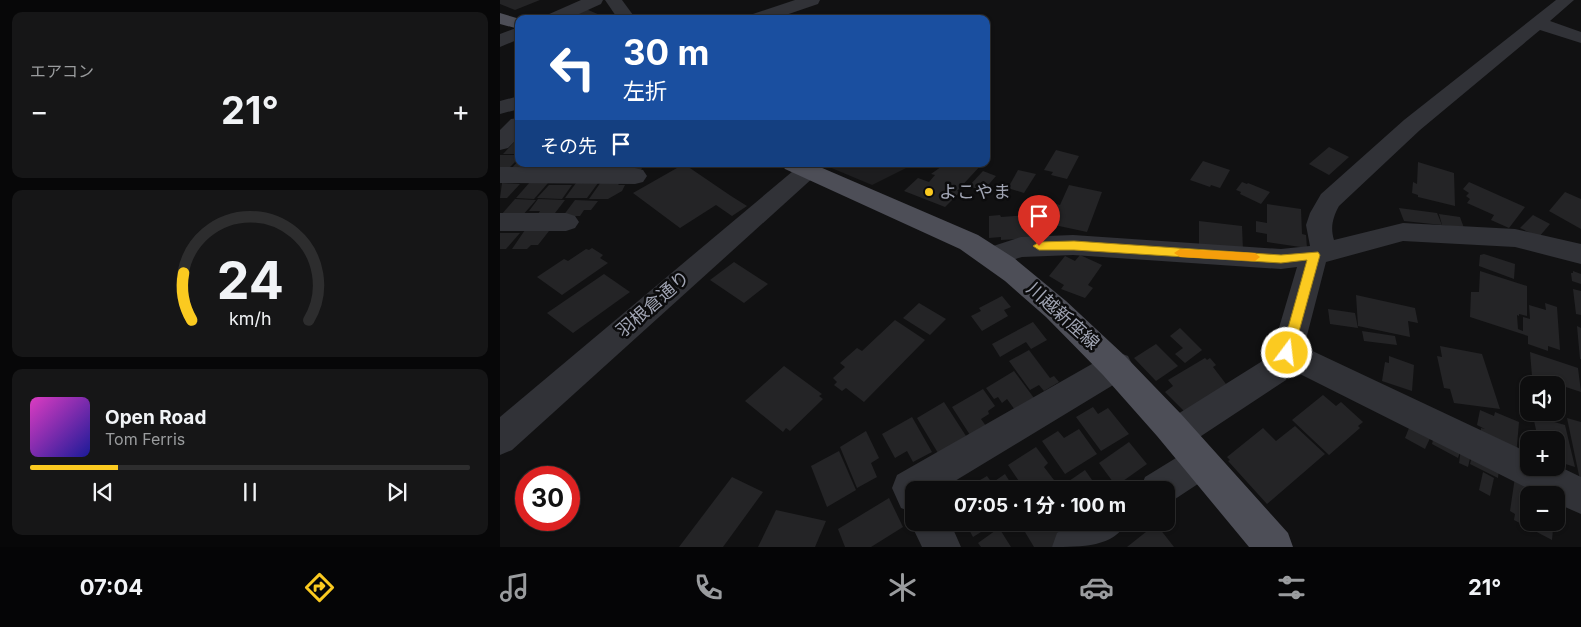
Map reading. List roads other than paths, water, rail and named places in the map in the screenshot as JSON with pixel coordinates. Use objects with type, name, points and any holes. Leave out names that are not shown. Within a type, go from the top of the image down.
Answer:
[{"type":"main road","points":[[500,18],[515,23]]},
{"type":"main road","name":"川越新座線","points":[[800,168],[970,242],[993,256],[1048,302],[1117,366],[1274,547]]},
{"type":"street","points":[[562,15],[595,0]]},
{"type":"street","points":[[613,0],[625,15]]},
{"type":"street","points":[[768,15],[812,0]]},
{"type":"street","points":[[1177,433],[1275,370],[1287,353],[1320,253],[1317,230],[1322,213],[1330,200],[1412,125],[1566,0]]},
{"type":"street","points":[[1538,24],[1581,38]]},
{"type":"street","points":[[500,40],[515,34]]},
{"type":"street","points":[[500,108],[515,103]]},
{"type":"street","points":[[500,143],[515,128]]},
{"type":"street","name":"羽根倉通り","points":[[500,439],[800,168]]},
{"type":"street","points":[[500,176],[635,176]]},
{"type":"street","points":[[500,222],[566,222]]},
{"type":"street","points":[[993,256],[1021,247],[1074,246],[1281,259],[1320,253],[1403,232],[1515,238],[1581,254]]},
{"type":"street","points":[[1287,353],[1581,496]]},
{"type":"street","points":[[922,481],[1117,366]]},
{"type":"street","points":[[1172,481],[1201,462]]},
{"type":"street","points":[[934,531],[942,547]]},
{"type":"street","points":[[1071,547],[1095,531]]},
{"type":"place","name":"よこやま","points":[[929,192]]}]
